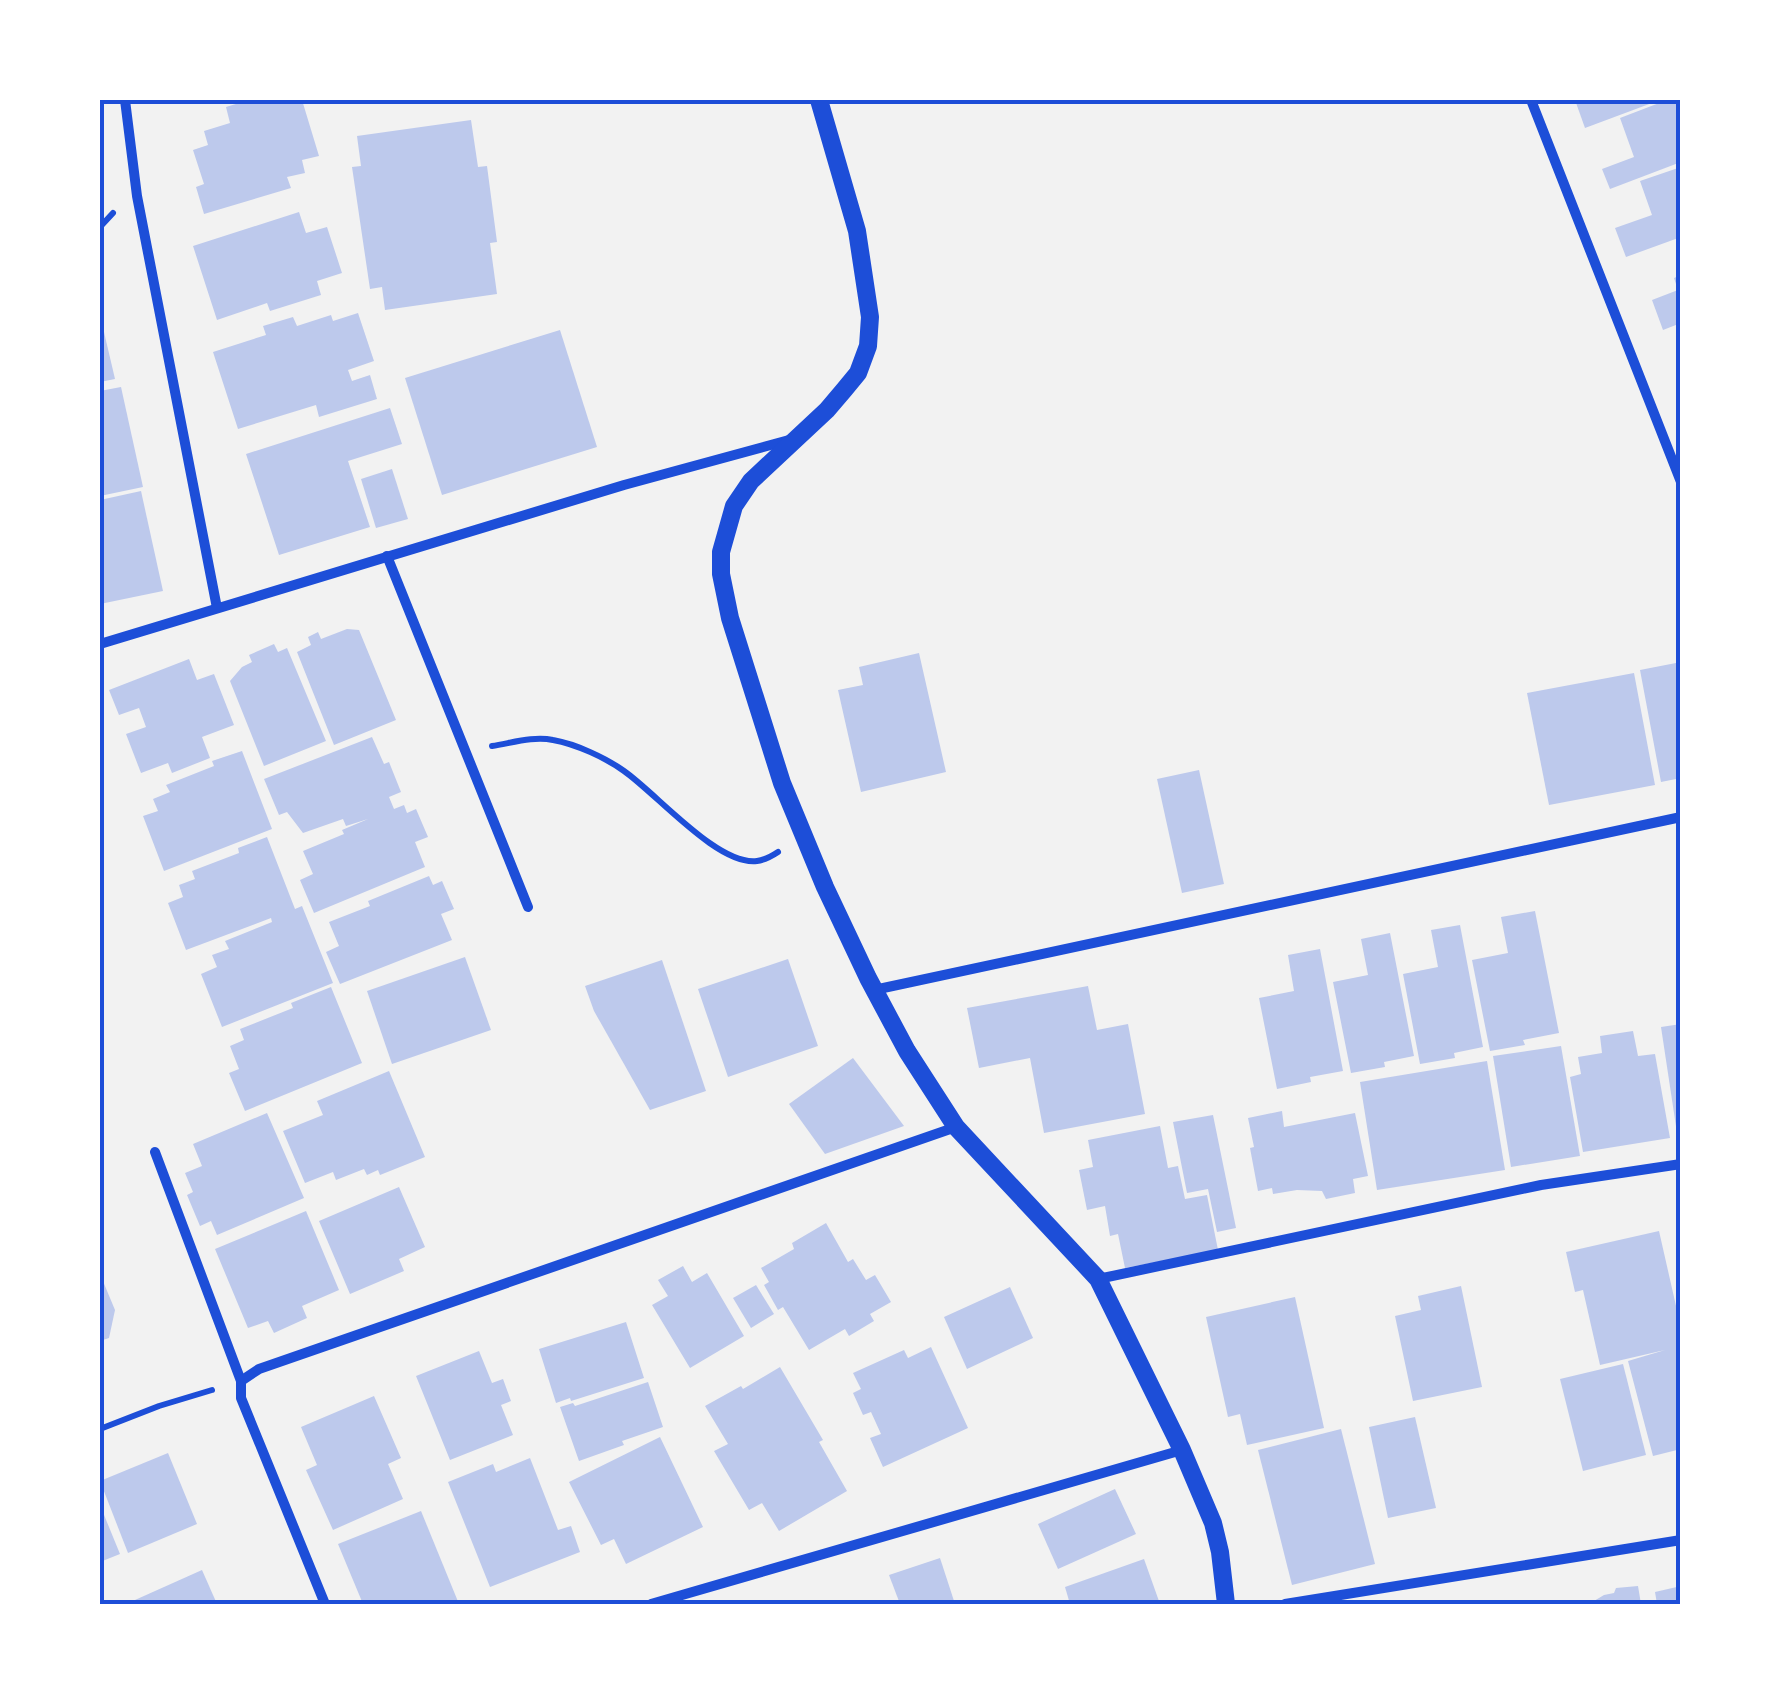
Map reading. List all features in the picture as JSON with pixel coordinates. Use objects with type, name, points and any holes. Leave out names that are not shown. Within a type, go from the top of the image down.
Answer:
[{"type":"street","points":[[125,100],[137,196],[218,608]]},
{"type":"street","points":[[820,100],[857,231],[870,317],[868,346],[858,374],[827,410],[750,481],[734,506],[721,552],[730,618],[782,783],[874,990],[907,1051],[956,1127],[1098,1280],[1182,1450],[1212,1524],[1220,1552],[1226,1604]]},
{"type":"street","points":[[1531,100],[1681,482]]},
{"type":"street","points":[[100,644],[624,485],[794,439]]},
{"type":"street","points":[[388,556],[528,907]]},
{"type":"street","points":[[874,990],[1681,818]]},
{"type":"street","points":[[241,1381],[258,1369],[956,1127]]},
{"type":"street","points":[[154,1152],[241,1381],[241,1398],[325,1604]]},
{"type":"street","points":[[1098,1280],[1541,1185],[1681,1164]]},
{"type":"street","points":[[651,1604],[1182,1450]]},
{"type":"street","points":[[1285,1604],[1681,1540]]},
{"type":"path","points":[[466,751],[530,739],[554,740],[584,750],[623,770],[720,851],[739,859],[764,860],[804,836]]},
{"type":"path","points":[[100,1430],[159,1406],[241,1381]]},
{"type":"building","points":[[249,100],[302,100],[319,156],[302,160],[305,173],[287,177],[291,188],[204,214],[196,187],[204,184],[193,150],[208,145],[204,131],[230,123],[226,107]]},
{"type":"building","points":[[1575,100],[1660,100],[1585,128]]},
{"type":"building","points":[[1667,100],[1681,100],[1681,162],[1610,189],[1602,169],[1634,157],[1620,118]]},
{"type":"building","points":[[471,120],[478,167],[487,166],[497,242],[490,243],[497,294],[385,310],[382,287],[370,289],[352,167],[361,166],[357,136]]},
{"type":"building","points":[[1681,167],[1681,237],[1626,257],[1615,228],[1652,215],[1640,181]]},
{"type":"building","points":[[299,212],[306,233],[327,227],[342,273],[317,281],[321,295],[270,311],[267,303],[217,320],[193,246]]},
{"type":"building","points":[[1681,275],[1681,323],[1663,330],[1652,300],[1678,290],[1674,278]]},
{"type":"building","points":[[358,313],[374,361],[348,370],[352,381],[370,375],[377,399],[319,417],[316,405],[238,429],[213,352],[266,335],[263,326],[293,317],[297,326],[331,315],[333,321]]},
{"type":"building","points":[[100,315],[115,379],[100,382]]},
{"type":"building","points":[[560,330],[597,447],[442,495],[405,378]]},
{"type":"building","points":[[121,387],[143,487],[100,496],[100,391]]},
{"type":"building","points":[[390,408],[402,444],[348,461],[370,527],[279,555],[246,454]]},
{"type":"building","points":[[392,469],[408,519],[376,528],[361,479]]},
{"type":"building","points":[[141,491],[163,591],[100,604],[100,500]]},
{"type":"building","points":[[347,629],[359,630],[396,720],[334,745],[297,652],[311,645],[308,637],[318,632],[321,639]]},
{"type":"building","points":[[274,644],[278,652],[287,648],[326,741],[264,766],[230,681],[252,662],[249,655]]},
{"type":"building","points":[[919,653],[946,772],[861,792],[838,690],[863,685],[859,667]]},
{"type":"building","points":[[189,659],[197,680],[214,674],[234,725],[202,737],[210,758],[172,773],[168,763],[141,773],[126,734],[146,727],[139,708],[119,715],[109,690]]},
{"type":"building","points":[[1681,662],[1681,778],[1661,782],[1640,670]]},
{"type":"building","points":[[1634,673],[1655,785],[1549,805],[1527,693]]},
{"type":"building","points":[[372,737],[384,764],[389,762],[401,792],[389,797],[394,809],[404,805],[407,813],[416,809],[428,837],[415,842],[425,867],[314,913],[300,880],[313,874],[303,851],[368,819],[346,826],[343,819],[303,833],[287,812],[279,815],[264,779]]},
{"type":"building","points":[[242,751],[272,829],[164,871],[143,816],[158,811],[153,799],[170,792],[166,785],[214,766],[212,761]]},
{"type":"building","points":[[1199,770],[1224,884],[1182,893],[1157,779]]},
{"type":"building","points":[[267,837],[295,909],[302,906],[333,983],[222,1027],[201,974],[217,967],[212,955],[229,949],[225,941],[272,922],[271,918],[186,950],[168,903],[183,897],[179,885],[195,879],[192,871],[239,853],[238,848]]},
{"type":"building","points":[[429,876],[433,885],[442,881],[454,909],[441,914],[452,940],[340,984],[326,952],[339,946],[329,922]]},
{"type":"building","points":[[1535,911],[1559,1033],[1523,1040],[1525,1045],[1490,1051],[1472,960],[1508,953],[1501,917]]},
{"type":"building","points":[[1460,925],[1483,1047],[1454,1053],[1455,1058],[1420,1064],[1403,974],[1438,967],[1431,930]]},
{"type":"building","points":[[1390,933],[1414,1056],[1384,1062],[1385,1067],[1351,1073],[1333,982],[1368,975],[1361,939]]},
{"type":"building","points":[[1320,949],[1343,1071],[1277,1089],[1259,998],[1294,991],[1288,955]]},
{"type":"building","points":[[465,957],[491,1030],[392,1064],[367,991]]},
{"type":"building","points":[[788,959],[818,1046],[728,1077],[698,989]]},
{"type":"building","points":[[662,960],[706,1091],[650,1110],[594,1011],[585,986]]},
{"type":"building","points":[[1088,986],[1097,1030],[1128,1024],[1145,1114],[1044,1133],[1030,1058],[979,1068],[967,1008]]},
{"type":"building","points":[[331,987],[362,1063],[245,1111],[229,1073],[239,1069],[230,1046],[244,1040],[240,1029],[293,1008],[291,1003]]},
{"type":"building","points":[[1681,1024],[1681,1132],[1677,1133],[1661,1027]]},
{"type":"building","points":[[1633,1031],[1638,1056],[1655,1054],[1670,1138],[1583,1152],[1570,1077],[1581,1074],[1578,1057],[1602,1053],[1600,1036]]},
{"type":"building","points":[[1561,1046],[1580,1156],[1511,1167],[1493,1056]]},
{"type":"building","points":[[853,1058],[904,1126],[825,1154],[789,1104]]},
{"type":"building","points":[[1487,1061],[1505,1170],[1377,1190],[1360,1082]]},
{"type":"building","points":[[389,1071],[425,1157],[380,1175],[378,1170],[367,1175],[364,1169],[336,1180],[333,1172],[305,1183],[283,1131],[323,1115],[317,1101]]},
{"type":"building","points":[[1282,1111],[1284,1127],[1355,1113],[1368,1176],[1353,1179],[1355,1193],[1326,1199],[1322,1191],[1258,1191],[1248,1118]]},
{"type":"building","points":[[267,1113],[304,1198],[217,1235],[211,1221],[200,1226],[187,1195],[193,1192],[185,1173],[202,1166],[193,1144]]},
{"type":"building","points":[[1213,1115],[1236,1228],[1217,1232],[1208,1189],[1187,1193],[1173,1122]]},
{"type":"building","points":[[1160,1126],[1168,1168],[1178,1166],[1185,1199],[1207,1195],[1218,1250],[1125,1268],[1118,1234],[1110,1236],[1105,1206],[1087,1210],[1079,1170],[1093,1167],[1088,1140]]},
{"type":"building","points":[[399,1187],[425,1247],[399,1259],[404,1271],[350,1294],[319,1221]]},
{"type":"building","points":[[306,1211],[339,1290],[302,1306],[307,1318],[274,1333],[268,1321],[248,1328],[215,1249]]},
{"type":"building","points":[[826,1223],[848,1262],[853,1259],[866,1280],[875,1275],[891,1302],[870,1314],[874,1321],[849,1336],[845,1329],[809,1350],[783,1307],[778,1310],[764,1285],[769,1282],[761,1268],[794,1249],[792,1243]]},
{"type":"building","points":[[1659,1231],[1681,1328],[1681,1449],[1653,1456],[1628,1361],[1665,1350],[1600,1365],[1583,1290],[1575,1292],[1566,1252]]},
{"type":"building","points":[[683,1266],[692,1282],[707,1273],[744,1336],[690,1368],[652,1305],[668,1296],[658,1280]]},
{"type":"building","points":[[100,1274],[115,1310],[109,1338],[100,1341]]},
{"type":"building","points":[[756,1285],[774,1314],[751,1328],[733,1298]]},
{"type":"building","points":[[1461,1286],[1482,1387],[1413,1401],[1395,1316],[1421,1310],[1418,1296]]},
{"type":"building","points":[[1010,1287],[1033,1338],[967,1369],[944,1317]]},
{"type":"building","points":[[1295,1297],[1324,1428],[1247,1445],[1240,1414],[1228,1417],[1206,1317]]},
{"type":"building","points":[[626,1322],[644,1378],[556,1403],[539,1349]]},
{"type":"building","points":[[931,1347],[968,1428],[883,1467],[870,1438],[881,1434],[871,1412],[863,1415],[853,1393],[861,1389],[853,1373],[904,1350],[908,1358]]},
{"type":"building","points":[[479,1351],[492,1383],[503,1379],[511,1401],[501,1405],[513,1435],[450,1460],[416,1376]]},
{"type":"building","points":[[1623,1364],[1646,1455],[1583,1471],[1560,1379]]},
{"type":"building","points":[[780,1367],[823,1440],[819,1442],[847,1491],[779,1531],[762,1503],[749,1510],[714,1451],[728,1444],[705,1406]]},
{"type":"building","points":[[648,1382],[663,1427],[579,1461],[560,1407],[573,1403],[575,1406]]},
{"type":"building","points":[[374,1396],[401,1458],[388,1464],[403,1499],[333,1530],[306,1470],[317,1465],[301,1427]]},
{"type":"building","points":[[1415,1417],[1436,1508],[1388,1518],[1369,1427]]},
{"type":"building","points":[[1341,1429],[1375,1564],[1292,1585],[1258,1450]]},
{"type":"building","points":[[660,1437],[703,1527],[626,1564],[614,1539],[601,1545],[569,1482]]},
{"type":"building","points":[[168,1453],[197,1524],[128,1553],[100,1481]]},
{"type":"building","points":[[530,1458],[558,1530],[571,1526],[580,1552],[490,1587],[448,1482],[493,1464],[496,1472]]},
{"type":"building","points":[[1115,1489],[1136,1534],[1058,1569],[1038,1524]]},
{"type":"building","points":[[100,1505],[120,1554],[100,1562]]},
{"type":"building","points":[[421,1511],[459,1604],[363,1604],[338,1544]]},
{"type":"building","points":[[940,1558],[955,1604],[900,1604],[889,1575]]},
{"type":"building","points":[[1144,1559],[1160,1604],[1070,1604],[1065,1587]]},
{"type":"building","points":[[202,1570],[217,1604],[126,1604]]},
{"type":"building","points":[[1638,1586],[1641,1604],[1589,1604],[1614,1593],[1616,1588]]},
{"type":"building","points":[[1681,1586],[1681,1604],[1657,1604],[1655,1592]]}]
